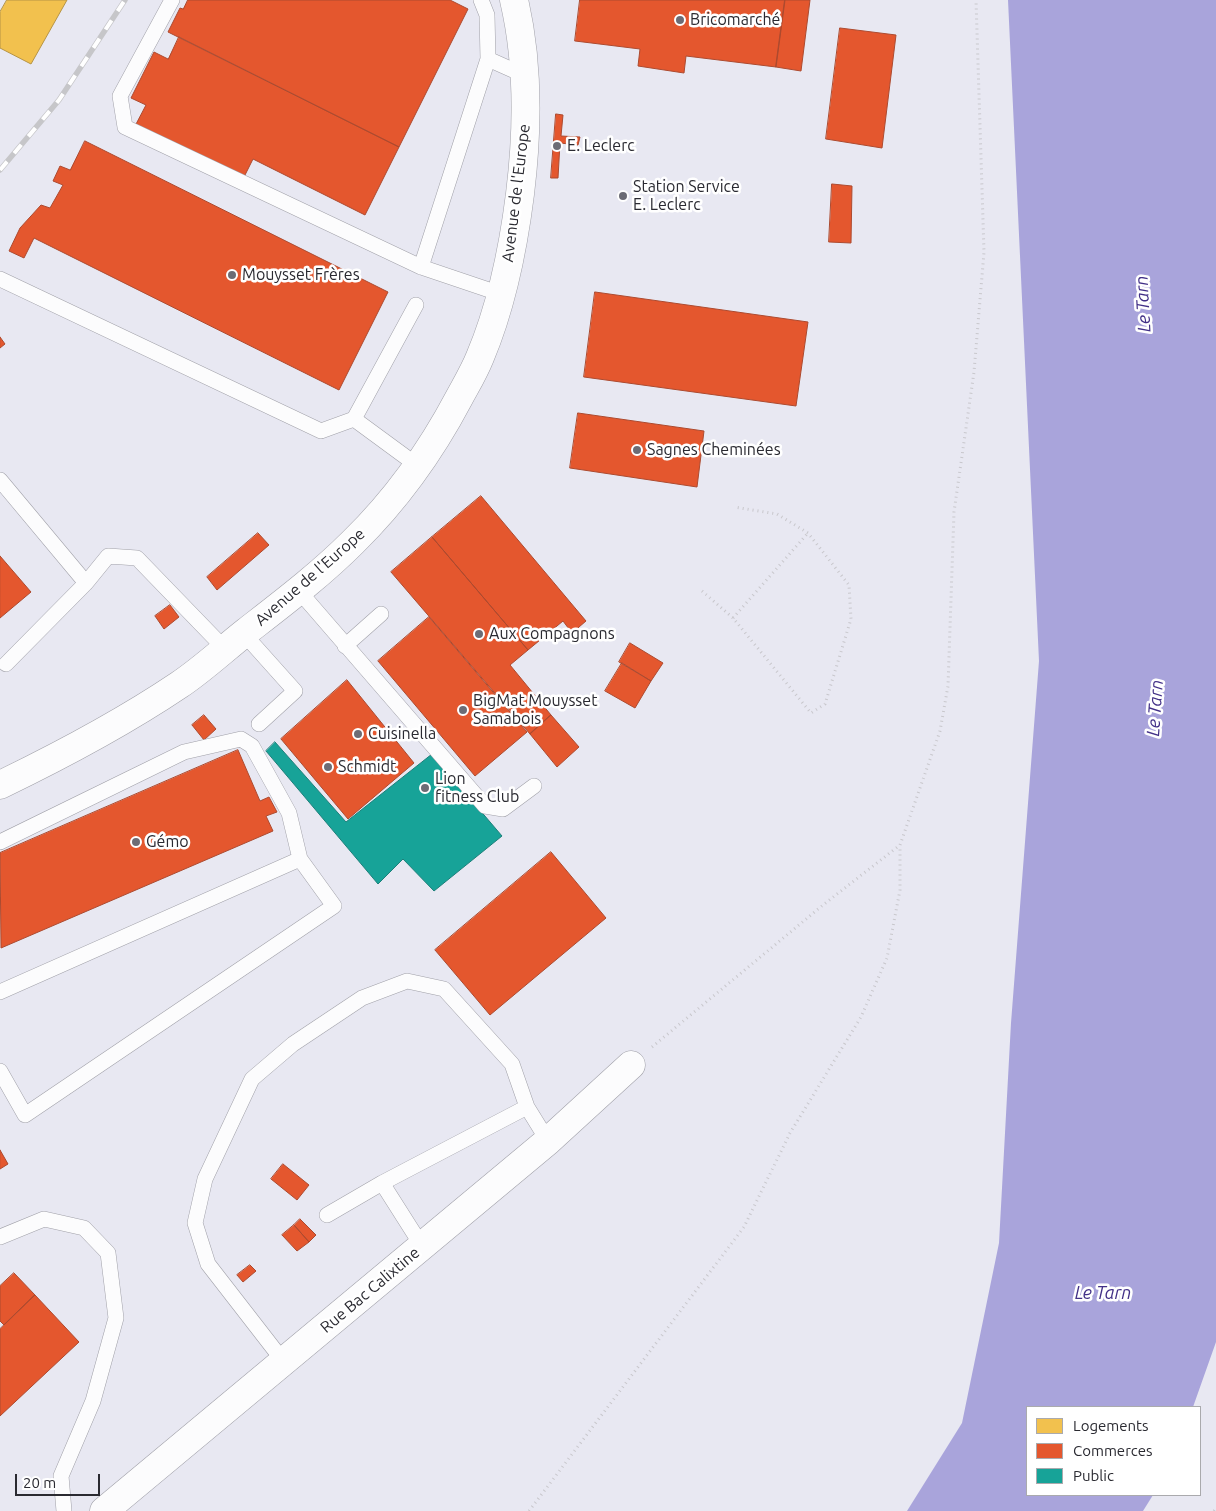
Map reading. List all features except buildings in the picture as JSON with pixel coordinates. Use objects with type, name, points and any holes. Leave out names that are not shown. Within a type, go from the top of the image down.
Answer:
[{"type":"street","name":"Avenue de l'Europe","points":[[0,785],[72,751],[127,718],[180,684],[235,642],[299,591],[354,542],[429,451],[479,360],[501,294],[508,265],[522,179],[525,132],[526,76],[522,36],[514,0]]},
{"type":"street","name":"Rue Bac Calixtine","points":[[104,1511],[548,1141],[631,1065]]},
{"type":"lane","points":[[172,0],[120,96],[126,128],[421,266],[501,294]]},
{"type":"lane","points":[[421,266],[488,59],[487,14],[480,0]]},
{"type":"lane","points":[[488,59],[526,76]]},
{"type":"lane","points":[[0,279],[321,431],[354,419],[416,305]]},
{"type":"lane","points":[[354,419],[418,466]]},
{"type":"lane","points":[[0,480],[86,582]]},
{"type":"lane","points":[[6,664],[86,582],[108,556],[137,558],[295,691],[259,724]]},
{"type":"lane","points":[[299,591],[484,806],[503,809],[534,786]]},
{"type":"lane","points":[[345,646],[381,614]]},
{"type":"lane","points":[[0,842],[184,752],[241,739],[252,746],[289,813],[300,859],[334,906],[25,1115],[0,1071]]},
{"type":"lane","points":[[0,992],[300,859]]},
{"type":"lane","points":[[284,1362],[208,1264],[195,1223],[205,1178],[252,1079],[293,1044],[362,998],[407,981],[444,989],[512,1064],[527,1107],[548,1141]]},
{"type":"lane","points":[[327,1214],[527,1107]]},
{"type":"lane","points":[[382,1183],[422,1246]]},
{"type":"lane","points":[[0,1237],[44,1219],[84,1228],[108,1253],[116,1318],[92,1401],[61,1476],[64,1511]]},
{"type":"path","points":[[528,1511],[744,1226],[790,1133],[861,1017],[887,958],[900,890],[900,845],[940,731],[948,686],[954,512],[974,372],[984,252],[976,0]]},
{"type":"path","points":[[702,591],[733,618],[811,713],[824,704],[851,619],[849,585],[808,533],[777,514],[734,507]]},
{"type":"path","points":[[733,618],[808,533]]},
{"type":"path","points":[[631,1065],[823,905],[900,845]]},
{"type":"water","name":"Le Tarn","points":[[1008,0],[1216,0],[1216,1342],[1193,1406],[1026,1406],[1026,1496],[1152,1496],[1143,1511],[907,1511],[962,1423],[999,1243],[1011,1023],[1039,661]]},
{"type":"railway","points":[[0,170],[59,100],[125,0]]},
{"type":"place","name":"Bricomarché","points":[[680,20]]},
{"type":"place","name":"E. Leclerc","points":[[557,146]]},
{"type":"place","name":"Station Service E. Leclerc","points":[[623,196]]},
{"type":"place","name":"Mouysset Frères","points":[[232,275]]},
{"type":"place","name":"Sagnes Cheminées","points":[[637,450]]},
{"type":"place","name":"Aux Compagnons","points":[[479,634]]},
{"type":"place","name":"BigMat Mouysset Samabois","points":[[463,710]]},
{"type":"place","name":"Cuisinella","points":[[358,734]]},
{"type":"place","name":"Schmidt","points":[[328,767]]},
{"type":"place","name":"Lion fitness Club","points":[[425,788]]},
{"type":"place","name":"Gémo","points":[[136,842]]}]
